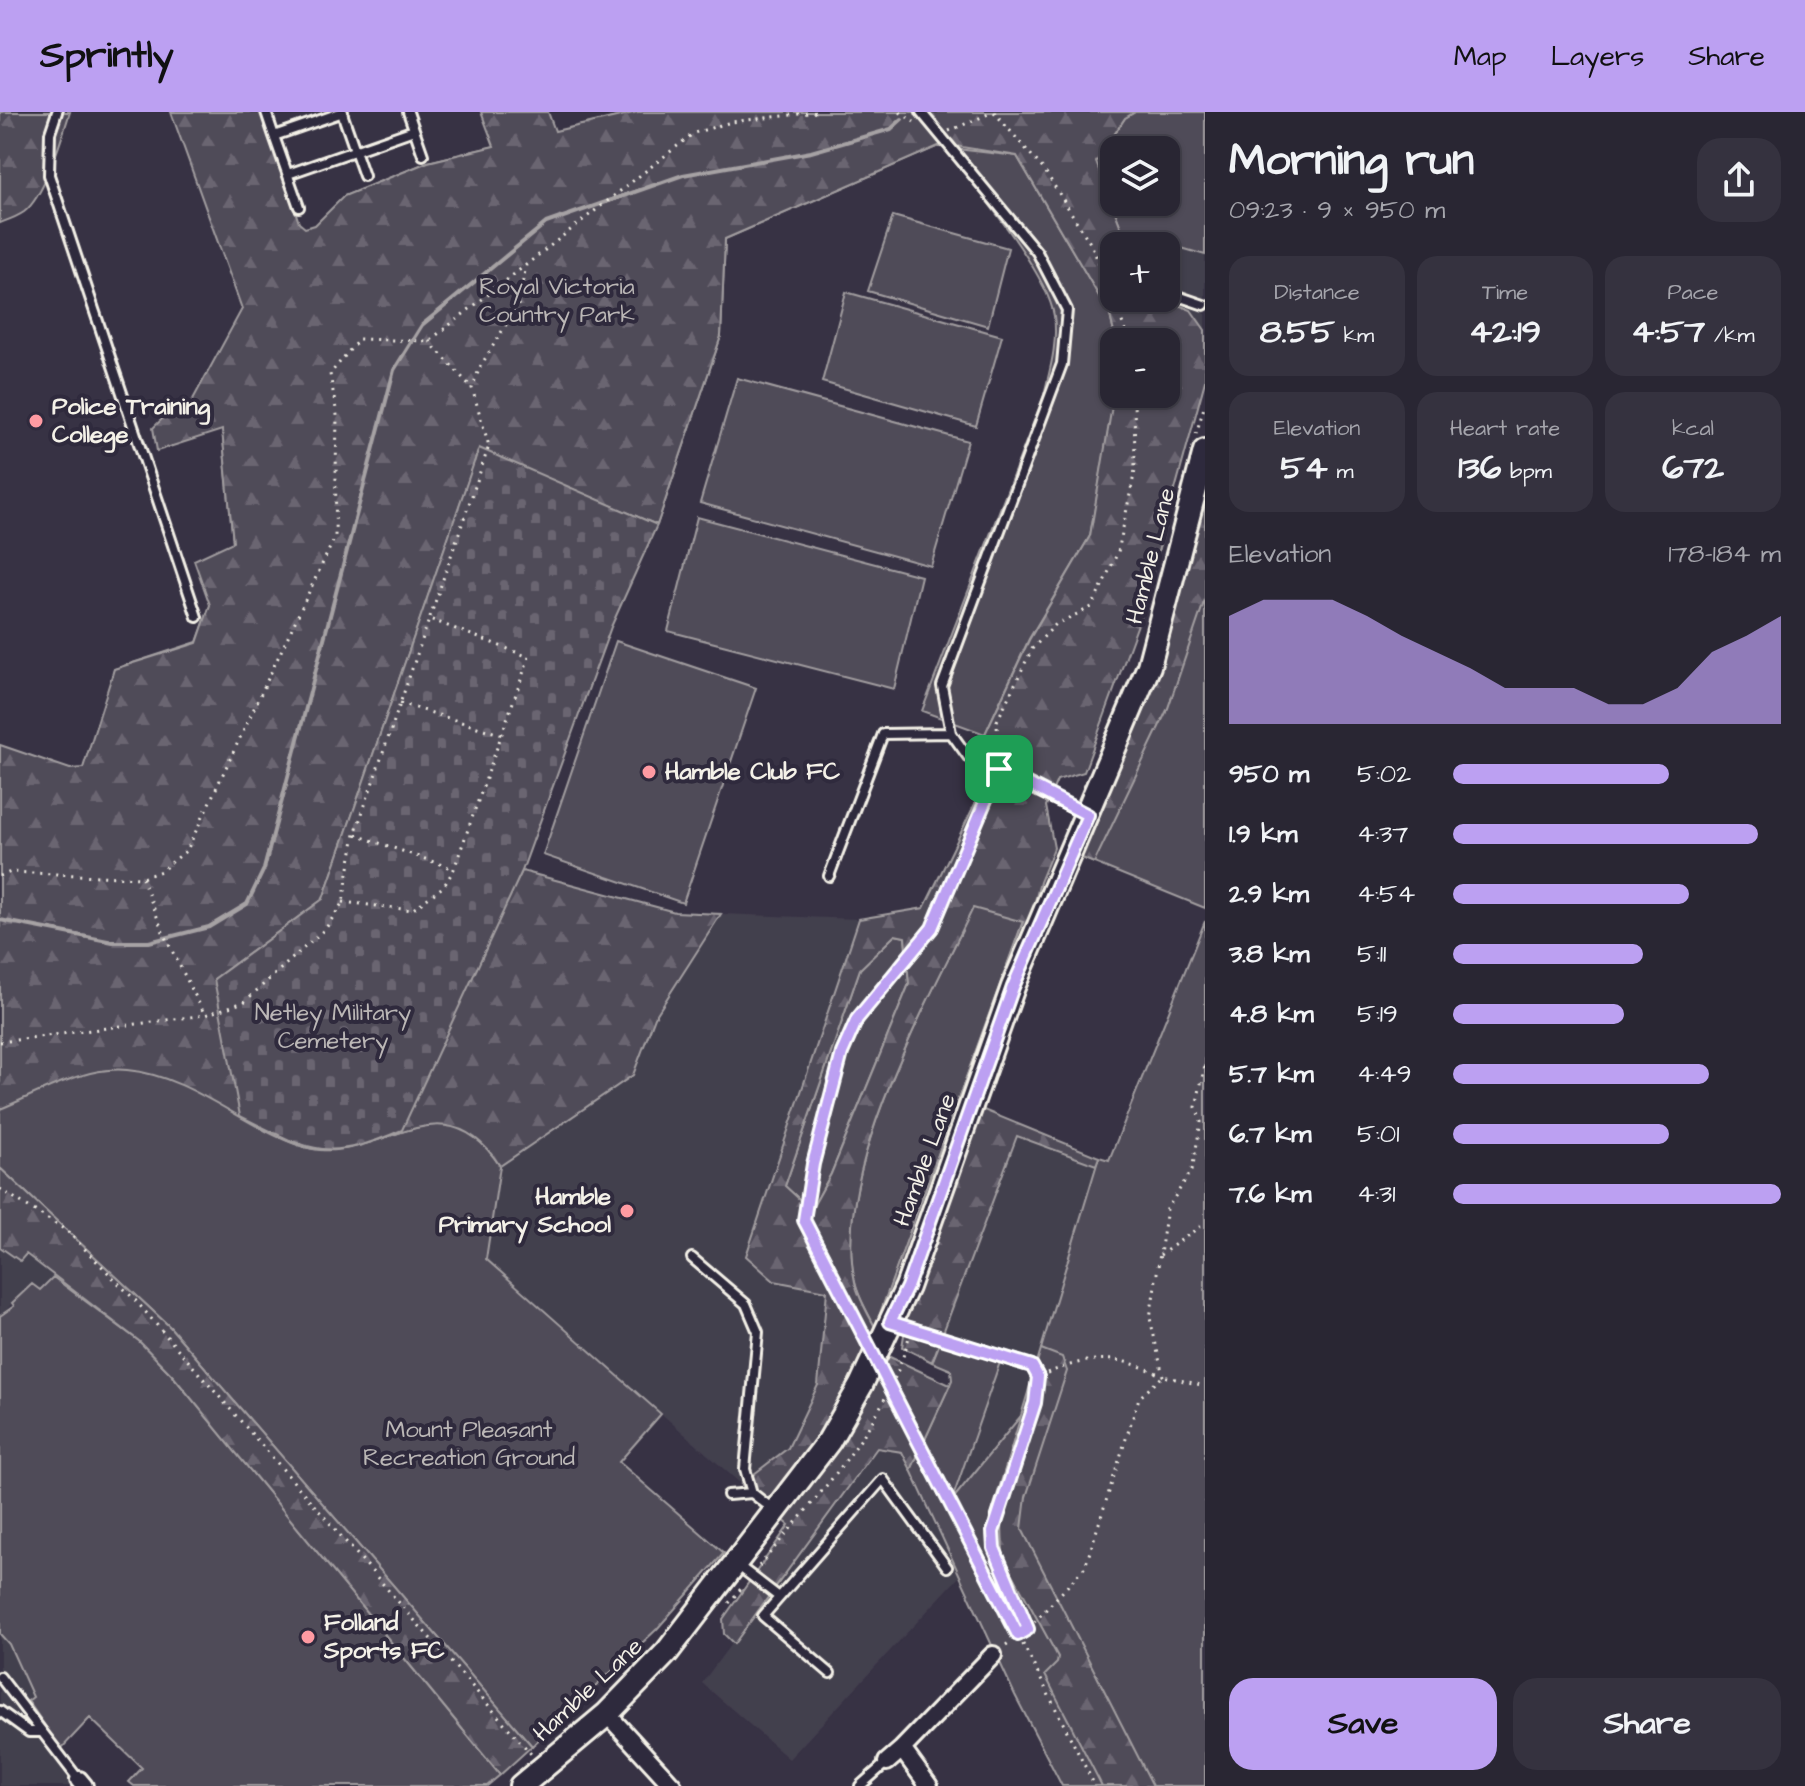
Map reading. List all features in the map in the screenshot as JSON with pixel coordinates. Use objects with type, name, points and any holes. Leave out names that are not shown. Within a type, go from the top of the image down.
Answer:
[{"type":"main road","name":"Hamble Lane","points":[[521,1786],[607,1714],[667,1652],[829,1441],[875,1355],[907,1287],[1013,987],[1149,666],[1205,451]]},
{"type":"street","points":[[887,1762],[993,1655]]},
{"type":"street","points":[[607,1714],[673,1786]]},
{"type":"street","points":[[902,1749],[929,1786]]},
{"type":"lane","points":[[57,112],[50,133],[49,175],[197,617]]},
{"type":"lane","points":[[266,112],[299,207]]},
{"type":"lane","points":[[274,136],[343,112],[364,176]]},
{"type":"lane","points":[[408,112],[423,155]]},
{"type":"lane","points":[[921,112],[1037,252],[1067,310],[1062,364],[942,686],[951,733],[969,758],[999,769],[1088,815]]},
{"type":"lane","points":[[288,174],[414,130]]},
{"type":"lane","points":[[1180,296],[1205,304]]},
{"type":"lane","points":[[829,876],[883,734],[951,733]]},
{"type":"lane","points":[[692,1258],[746,1304],[758,1332],[745,1469],[752,1493],[775,1512]]},
{"type":"lane","points":[[890,1322],[1032,1366],[1038,1377]]},
{"type":"lane","points":[[830,1673],[763,1616],[883,1479],[947,1567]]},
{"type":"lane","points":[[728,1495],[752,1493]]},
{"type":"lane","points":[[735,1563],[779,1597]]},
{"type":"lane","points":[[0,1677],[82,1783]]},
{"type":"lane","points":[[0,1711],[25,1731],[41,1732]]},
{"type":"lane","points":[[860,1786],[887,1762]]},
{"type":"path","points":[[0,876],[11,872],[142,878],[175,861],[195,837],[335,537],[337,415],[330,374],[359,339],[429,341],[694,133],[731,122],[817,112]]},
{"type":"path","points":[[942,134],[994,112],[1045,171],[1092,246],[1124,328]]},
{"type":"path","points":[[472,388],[480,367],[518,305],[526,266]]},
{"type":"path","points":[[0,1042],[205,1015],[244,1002],[326,928],[343,902],[355,834],[427,618],[489,446],[472,388],[429,341]]},
{"type":"path","points":[[1095,1786],[804,1220],[813,1164],[842,1053],[857,1019],[932,928],[999,769],[997,721],[1032,649],[1056,624],[1092,607],[1118,552],[1135,470],[1134,408]]},
{"type":"path","points":[[343,902],[412,910],[444,886],[454,869],[529,657],[427,618]]},
{"type":"path","points":[[400,703],[503,735]]},
{"type":"path","points":[[355,834],[454,869]]},
{"type":"path","points":[[142,878],[165,937],[205,1015]]},
{"type":"path","points":[[1163,1376],[1150,1318],[1167,1209],[1192,1170],[1201,1122],[1196,1107],[1205,1065]]},
{"type":"path","points":[[0,1189],[67,1231],[135,1300],[534,1758],[541,1752]]},
{"type":"path","points":[[1160,1255],[1205,1223]]},
{"type":"path","points":[[1028,1629],[994,1548],[993,1532],[1035,1403],[1038,1377],[1096,1358],[1139,1364],[1163,1376],[1205,1386]]},
{"type":"path","points":[[1018,1635],[1028,1629],[1085,1567],[1139,1398],[1163,1376]]},
{"type":"shaded area","points":[[1180,248],[1205,255],[1205,330],[1191,310],[1180,306]]},
{"type":"shaded area","name":"Hamble Primary School","points":[[721,914],[859,919],[746,1256],[774,1281],[827,1291],[818,1384],[788,1448],[741,1484],[486,1259],[500,1166],[633,1075],[655,1017]]},
{"type":"shaded area","points":[[1017,1136],[1096,1165],[990,1519],[951,1503],[1000,1362],[940,1339]]},
{"type":"shaded area","points":[[0,1245],[20,1261],[26,1253],[84,1297],[26,1288],[0,1317]]},
{"type":"shaded area","points":[[877,1447],[902,1452],[960,1576],[789,1759],[702,1683]]},
{"type":"shaded area","points":[[0,1634],[9,1644],[34,1698],[28,1702],[84,1776],[73,1786],[0,1786]]},
{"type":"green space","points":[[0,112],[70,112],[39,193],[24,212],[0,223]]},
{"type":"green space","name":"Royal Victoria Country Park","points":[[171,112],[264,112],[299,223],[305,228],[315,225],[344,196],[428,162],[494,146],[481,112],[548,112],[555,131],[638,112],[1135,112],[1125,118],[1113,136],[1100,136],[1100,156],[1096,162],[1100,172],[1100,216],[1117,216],[1123,232],[1100,232],[1100,298],[1017,156],[943,144],[725,239],[721,336],[657,525],[479,449],[323,899],[214,979],[488,938],[522,871],[675,912],[721,914],[655,1017],[633,1075],[500,1166],[478,1140],[455,1127],[431,1126],[406,1130],[355,1146],[329,1150],[301,1146],[258,1127],[195,1091],[151,1074],[127,1070],[78,1076],[0,1109],[0,745],[70,769],[83,768],[114,669],[197,643],[210,605],[194,560],[233,542],[222,430],[157,451],[153,428],[164,417],[191,403],[242,309]]},
{"type":"green space","points":[[638,112],[937,147],[725,239],[721,336],[657,525],[479,449],[323,899],[240,1116],[289,1142],[320,1150],[345,1149],[415,1128],[437,1125],[458,1128],[479,1141],[500,1166],[486,1259],[661,1414],[619,1462],[724,1553],[657,1629],[532,1746],[170,1327],[0,1168],[0,754],[95,780],[114,669],[197,642],[233,542],[220,407],[344,196],[428,162]]},
{"type":"green space","points":[[1135,112],[1205,112],[1205,255],[1180,248],[1180,232],[1123,232],[1117,216],[1180,216],[1180,136],[1113,136],[1125,118]]},
{"type":"green space","points":[[946,148],[1017,156],[1100,298],[1100,312],[1110,315],[1113,328],[1100,328],[1100,408],[1112,408],[1090,536],[1029,639],[985,734],[922,711],[1044,395],[1055,336],[1054,316],[1038,276]]},
{"type":"green space","points":[[893,216],[1008,248],[988,326],[868,291]]},
{"type":"green space","points":[[846,292],[1002,336],[976,426],[822,382]]},
{"type":"green space","points":[[1180,306],[1191,310],[1205,330],[1205,381],[1138,624],[1084,772],[1057,780],[1046,806],[1054,848],[1040,882],[981,1109],[1099,1157],[1096,1165],[1017,1136],[932,1362],[902,1347],[908,1311],[877,1351],[950,1385],[911,1470],[902,1452],[877,1448],[734,1644],[724,1634],[723,1619],[789,1525],[741,1484],[788,1448],[818,1385],[827,1291],[774,1281],[746,1256],[859,919],[924,908],[990,773],[985,734],[1029,640],[1090,536],[1112,408],[1180,408],[1180,328],[1113,328],[1108,312],[1180,312]],"holes":[[[973,908],[1023,922],[875,1327],[855,1282],[851,1238],[857,1191],[869,1141],[887,1090]],[[895,935],[905,937],[909,984],[831,1174],[811,1210],[785,1186],[860,969]]]},
{"type":"green space","points":[[737,378],[968,441],[931,566],[700,503]]},
{"type":"green space","name":"Netley Military Cemetery","points":[[479,448],[657,525],[611,627],[522,871],[402,1130],[355,1147],[336,1149],[302,1145],[240,1116],[214,979],[323,899]]},
{"type":"green space","points":[[1205,482],[1205,908],[1082,858],[1135,719]]},
{"type":"green space","points":[[1205,484],[1205,599],[1168,708],[1094,863],[1082,858],[1135,720]]},
{"type":"green space","points":[[697,517],[921,576],[894,689],[668,631]]},
{"type":"green space","name":"Hamble Club FC","points":[[616,641],[756,688],[683,903],[543,855]]},
{"type":"green space","points":[[973,907],[1023,921],[875,1328],[855,1283],[851,1240],[856,1192],[887,1091]]},
{"type":"green space","points":[[1205,921],[1205,1786],[1062,1786],[1015,1695],[911,1470],[952,1380],[951,1370],[932,1362],[942,1338],[1000,1362],[952,1500],[1065,1362],[1041,1349],[1099,1157],[1109,1160]]},
{"type":"green space","points":[[895,935],[905,937],[909,984],[831,1174],[811,1210],[785,1186],[860,969]]},
{"type":"green space","points":[[0,1168],[170,1327],[532,1746],[500,1775],[173,1376],[139,1341],[26,1254],[20,1261],[0,1247]]},
{"type":"green space","points":[[53,1277],[139,1341],[173,1376],[500,1775],[487,1786],[134,1786],[129,1782],[142,1768],[90,1718],[61,1749],[28,1701],[33,1697],[9,1644],[0,1634],[0,1316],[14,1306],[12,1303],[32,1284],[40,1290]]},
{"type":"green space","points":[[1041,1349],[1062,1357],[1067,1371],[1026,1497],[1022,1529],[1153,1786],[1102,1786],[1045,1675],[1057,1663],[1058,1657],[1003,1556],[1002,1524],[990,1519]]},
{"type":"waterway","points":[[0,920],[113,942],[149,942],[209,927],[247,904],[264,869],[394,370],[422,325],[546,223],[683,175],[811,152],[891,129],[902,119]]},
{"type":"place","name":"Police Training College","points":[[36,421]]},
{"type":"place","name":"Hamble Club FC","points":[[649,772]]},
{"type":"place","name":"Hamble Primary School","points":[[627,1211]]},
{"type":"place","name":"Folland Sports FC","points":[[308,1637]]},
{"type":"route","points":[[999,769],[1088,815],[1013,987],[907,1287],[890,1322],[1032,1366],[1038,1377],[1035,1403],[993,1532],[994,1548],[1028,1629],[1018,1635],[804,1220],[813,1164],[842,1053],[857,1019],[932,928],[999,769]]},
{"type":"park label","name":"Mount Pleasant Recreation Ground","points":[[469,1444]]}]
